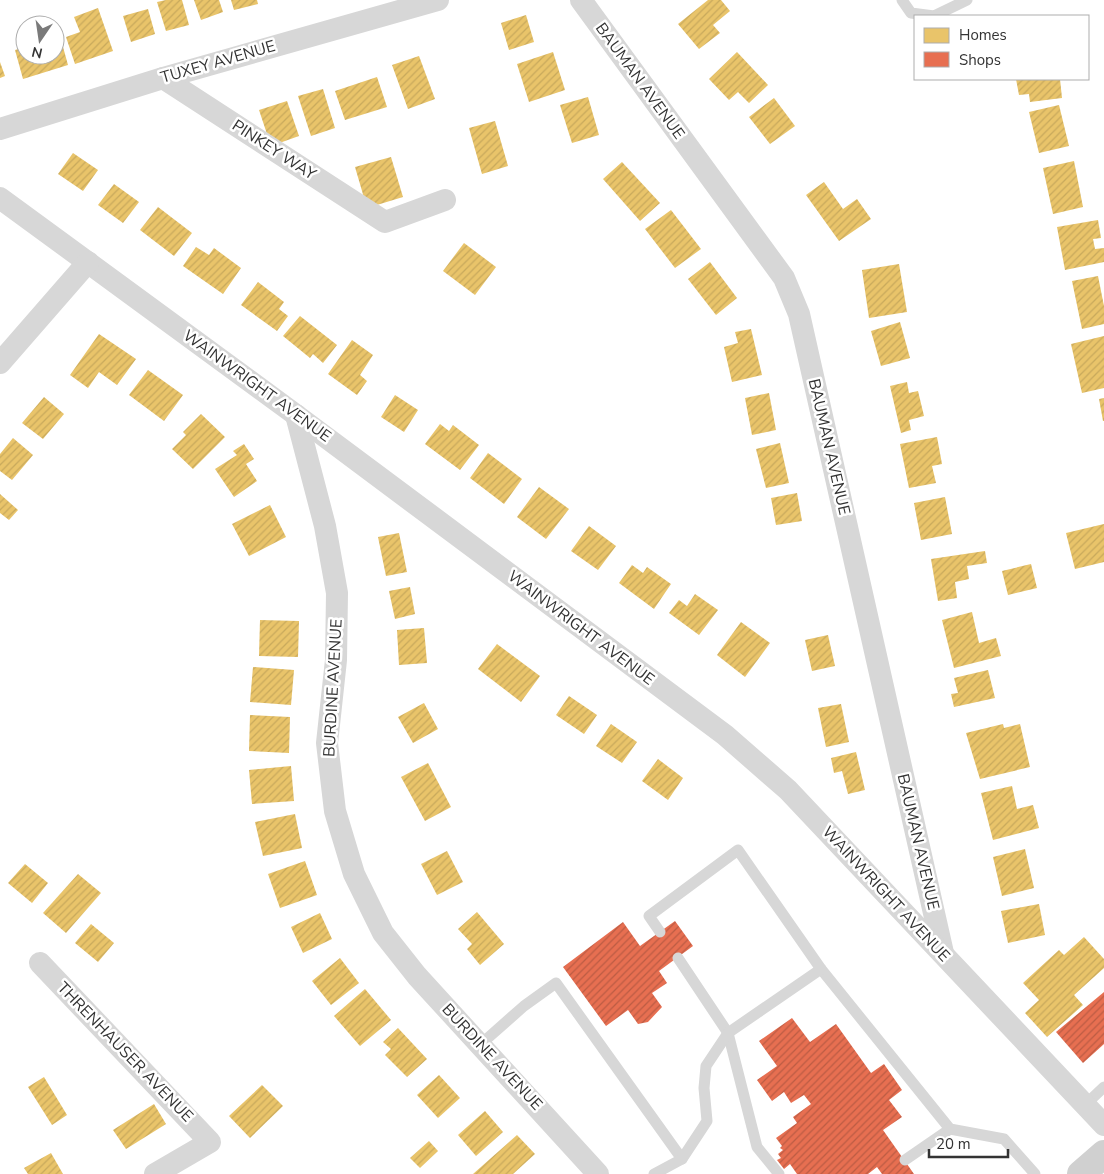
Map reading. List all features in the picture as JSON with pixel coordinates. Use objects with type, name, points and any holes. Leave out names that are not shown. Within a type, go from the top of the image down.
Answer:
[{"type":"main road","points":[[1081,1174],[1104,1154]]},
{"type":"street","name":"TUXEY AVENUE","points":[[0,129],[163,78],[438,0]]},
{"type":"street","name":"BAUMAN AVENUE","points":[[581,0],[784,278],[798,314],[944,954]]},
{"type":"street","name":"PINKEY WAY","points":[[163,78],[385,222],[444,200]]},
{"type":"street","name":"WAINWRIGHT AVENUE","points":[[0,198],[296,415],[725,735],[788,790],[1104,1125]]},
{"type":"street","points":[[0,364],[88,262]]},
{"type":"street","name":"BURDINE AVENUE","points":[[296,415],[325,526],[337,593],[336,660],[327,743],[335,811],[354,874],[384,933],[417,976],[598,1174]]},
{"type":"street","name":"THRENHAUSER AVENUE","points":[[40,963],[210,1142],[155,1174]]},
{"type":"lane","points":[[902,0],[911,13],[926,15]]},
{"type":"lane","points":[[936,15],[967,0]]},
{"type":"lane","points":[[660,932],[649,916],[738,850],[821,969],[950,1129],[1004,1139],[1035,1174]]},
{"type":"lane","points":[[678,958],[728,1033],[757,1147],[779,1174]]},
{"type":"lane","points":[[654,1174],[682,1159],[707,1121],[704,1088],[706,1066],[728,1033],[821,969]]},
{"type":"lane","points":[[481,1044],[524,1006],[556,983],[682,1159]]},
{"type":"lane","points":[[1085,1105],[1104,1087]]},
{"type":"lane","points":[[905,1160],[950,1129]]},
{"type":"building: Homes","points":[[182,0],[189,25],[166,31],[157,2]]},
{"type":"building: Homes","points":[[194,0],[219,0],[223,12],[201,20]]},
{"type":"building: Homes","points":[[231,0],[257,0],[258,4],[234,10]]},
{"type":"building: Homes","points":[[708,0],[721,0],[730,11],[713,25],[720,33],[699,49],[678,24]]},
{"type":"building: Homes","points":[[98,8],[113,51],[75,64],[66,37],[80,32],[74,17]]},
{"type":"building: Homes","points":[[148,9],[155,34],[131,42],[123,16]]},
{"type":"building: Homes","points":[[526,15],[534,42],[509,50],[501,23]]},
{"type":"building: Homes","points":[[553,52],[565,90],[529,102],[517,64]]},
{"type":"building: Homes","points":[[737,52],[768,85],[749,103],[738,92],[729,100],[709,79]]},
{"type":"building: Homes","points":[[65,54],[68,65],[23,79],[19,65],[65,65]]},
{"type":"building: Homes","points":[[419,56],[435,99],[408,109],[392,65]]},
{"type":"building: Homes","points":[[0,62],[5,76],[0,78]]},
{"type":"building: Homes","points":[[377,77],[387,107],[345,120],[335,91]]},
{"type":"building: Homes","points":[[1016,80],[1060,80],[1062,98],[1030,102],[1029,94],[1019,95]]},
{"type":"building: Homes","points":[[323,89],[335,128],[311,136],[298,96]]},
{"type":"building: Homes","points":[[588,97],[599,135],[572,143],[560,105]]},
{"type":"building: Homes","points":[[774,98],[795,126],[770,144],[749,117]]},
{"type":"building: Homes","points":[[287,101],[299,136],[271,146],[259,110]]},
{"type":"building: Homes","points":[[1059,105],[1069,146],[1039,153],[1029,112]]},
{"type":"building: Homes","points":[[495,121],[508,166],[482,174],[469,128]]},
{"type":"building: Homes","points":[[73,153],[98,170],[83,191],[58,174]]},
{"type":"building: Homes","points":[[391,157],[403,197],[367,208],[355,167]]},
{"type":"building: Homes","points":[[1074,161],[1083,207],[1053,214],[1043,168]]},
{"type":"building: Homes","points":[[622,162],[660,203],[640,221],[603,179]]},
{"type":"building: Homes","points":[[824,182],[843,209],[857,199],[871,219],[839,241],[806,195]]},
{"type":"building: Homes","points":[[114,184],[139,202],[123,223],[98,205]]},
{"type":"building: Homes","points":[[158,207],[192,233],[174,256],[140,230]]},
{"type":"building: Homes","points":[[671,210],[701,249],[675,268],[645,229]]},
{"type":"building: Homes","points":[[1098,220],[1101,238],[1093,239],[1095,249],[1104,248],[1104,262],[1065,270],[1057,227]]},
{"type":"building: Homes","points":[[464,243],[496,267],[475,295],[443,271]]},
{"type":"building: Homes","points":[[196,247],[209,255],[214,248],[241,268],[223,294],[183,266]]},
{"type":"building: Homes","points":[[710,262],[737,298],[716,315],[688,279]]},
{"type":"building: Homes","points":[[899,264],[907,312],[869,318],[862,270]]},
{"type":"building: Homes","points":[[1098,276],[1104,306],[1104,324],[1082,329],[1072,281]]},
{"type":"building: Homes","points":[[258,282],[284,302],[279,309],[288,316],[277,331],[241,305]]},
{"type":"building: Homes","points":[[300,316],[337,345],[323,363],[313,354],[310,358],[283,336]]},
{"type":"building: Homes","points":[[900,322],[910,358],[881,366],[871,331]]},
{"type":"building: Homes","points":[[751,329],[762,375],[732,382],[724,347],[738,343],[735,332]]},
{"type":"building: Homes","points":[[99,334],[136,359],[117,385],[99,372],[88,388],[70,375]]},
{"type":"building: Homes","points":[[1104,336],[1104,388],[1082,393],[1071,344]]},
{"type":"building: Homes","points":[[352,340],[373,355],[360,375],[367,381],[357,395],[328,374]]},
{"type":"building: Homes","points":[[148,370],[183,395],[164,421],[129,395]]},
{"type":"building: Homes","points":[[907,382],[909,393],[918,391],[924,416],[909,420],[911,430],[901,433],[890,386]]},
{"type":"building: Homes","points":[[769,393],[776,430],[752,435],[745,398]]},
{"type":"building: Homes","points":[[395,395],[418,410],[404,432],[381,417]]},
{"type":"building: Homes","points":[[44,397],[64,414],[43,439],[22,423]]},
{"type":"building: Homes","points":[[1104,398],[1104,421],[1103,421],[1099,399]]},
{"type":"building: Homes","points":[[201,414],[225,437],[193,469],[172,449],[186,435],[183,432]]},
{"type":"building: Homes","points":[[440,424],[449,431],[453,425],[479,445],[460,470],[425,444]]},
{"type":"building: Homes","points":[[937,437],[942,464],[932,466],[936,483],[909,488],[900,444]]},
{"type":"building: Homes","points":[[13,438],[33,455],[12,480],[0,471],[0,454]]},
{"type":"building: Homes","points":[[780,443],[789,483],[766,488],[756,449]]},
{"type":"building: Homes","points":[[244,444],[254,459],[246,464],[257,481],[234,497],[215,469],[237,455],[233,451]]},
{"type":"building: Homes","points":[[488,453],[522,479],[504,504],[470,478]]},
{"type":"building: Homes","points":[[539,487],[569,509],[546,539],[517,517]]},
{"type":"building: Homes","points":[[797,493],[802,521],[776,525],[771,498]]},
{"type":"building: Homes","points":[[0,494],[18,510],[9,520],[0,513]]},
{"type":"building: Homes","points":[[945,497],[952,534],[921,540],[914,503]]},
{"type":"building: Homes","points":[[270,505],[286,537],[249,556],[232,524]]},
{"type":"building: Homes","points":[[1104,524],[1104,562],[1075,569],[1066,533]]},
{"type":"building: Homes","points":[[589,526],[616,546],[598,570],[571,551]]},
{"type":"building: Homes","points":[[399,533],[407,572],[386,576],[378,537]]},
{"type":"building: Homes","points":[[985,551],[987,563],[967,566],[969,579],[955,582],[957,598],[938,601],[931,559]]},
{"type":"building: Homes","points":[[1031,564],[1037,588],[1008,595],[1002,571]]},
{"type":"building: Homes","points":[[632,565],[643,573],[647,567],[671,584],[654,609],[619,583]]},
{"type":"building: Homes","points":[[410,587],[415,614],[395,619],[389,591]]},
{"type":"building: Homes","points":[[695,594],[718,610],[699,635],[669,613],[679,600],[687,606]]},
{"type":"building: Homes","points":[[972,612],[979,643],[996,638],[1001,656],[954,668],[942,620]]},
{"type":"building: Homes","points":[[260,620],[299,621],[298,657],[259,656]]},
{"type":"building: Homes","points":[[741,622],[770,643],[745,677],[717,655]]},
{"type":"building: Homes","points":[[424,628],[427,663],[399,665],[397,630]]},
{"type":"building: Homes","points":[[828,635],[835,666],[812,671],[805,640]]},
{"type":"building: Homes","points":[[497,644],[540,676],[521,702],[478,669]]},
{"type":"building: Homes","points":[[253,667],[294,670],[291,705],[250,702]]},
{"type":"building: Homes","points":[[988,670],[995,698],[954,707],[951,694],[958,693],[954,678]]},
{"type":"building: Homes","points":[[569,696],[597,715],[584,734],[556,715]]},
{"type":"building: Homes","points":[[424,703],[438,729],[413,743],[398,717]]},
{"type":"building: Homes","points":[[841,704],[849,742],[826,747],[818,708]]},
{"type":"building: Homes","points":[[250,715],[290,717],[289,753],[249,751]]},
{"type":"building: Homes","points":[[611,724],[637,742],[622,763],[596,746]]},
{"type":"building: Homes","points":[[1003,724],[1004,728],[1020,724],[1030,767],[980,779],[966,733]]},
{"type":"building: Homes","points":[[856,752],[865,790],[848,794],[842,771],[834,773],[831,758]]},
{"type":"building: Homes","points":[[658,759],[683,778],[668,800],[642,781]]},
{"type":"building: Homes","points":[[428,763],[451,807],[425,821],[401,777]]},
{"type":"building: Homes","points":[[291,766],[294,801],[252,804],[249,770]]},
{"type":"building: Homes","points":[[1012,786],[1017,809],[1033,805],[1039,828],[993,840],[981,793]]},
{"type":"building: Homes","points":[[295,814],[302,848],[263,856],[255,822]]},
{"type":"building: Homes","points":[[1025,849],[1034,888],[1002,896],[993,857]]},
{"type":"building: Homes","points":[[447,851],[463,882],[437,895],[421,864]]},
{"type":"building: Homes","points":[[305,861],[317,895],[280,908],[268,874]]},
{"type":"building: Homes","points":[[25,864],[48,883],[32,903],[8,883]]},
{"type":"building: Homes","points":[[78,874],[101,893],[66,933],[43,913]]},
{"type":"building: Homes","points":[[1039,904],[1045,935],[1008,943],[1001,911]]},
{"type":"building: Homes","points":[[477,912],[504,944],[480,965],[467,949],[472,944],[458,929]]},
{"type":"building: Homes","points":[[320,913],[332,939],[303,953],[291,927]]},
{"type":"building: Homes","points":[[91,924],[114,943],[98,962],[75,943]]},
{"type":"building: Homes","points":[[1084,937],[1104,959],[1104,968],[1074,995],[1083,1005],[1047,1037],[1025,1013],[1039,1000],[1023,983],[1059,950],[1064,955]]},
{"type":"building: Homes","points":[[340,958],[359,983],[331,1005],[312,981]]},
{"type":"building: Homes","points":[[365,989],[391,1020],[360,1046],[334,1016]]},
{"type":"building: Homes","points":[[398,1028],[427,1059],[407,1077],[385,1055],[391,1049],[383,1042]]},
{"type":"building: Homes","points":[[439,1075],[460,1098],[438,1118],[417,1095]]},
{"type":"building: Homes","points":[[44,1077],[67,1115],[52,1125],[28,1087]]},
{"type":"building: Homes","points":[[262,1085],[283,1106],[250,1138],[229,1116]]},
{"type":"building: Homes","points":[[154,1104],[166,1124],[126,1149],[113,1130]]},
{"type":"building: Homes","points":[[485,1111],[503,1132],[476,1156],[458,1135]]},
{"type":"building: Homes","points":[[517,1135],[535,1154],[513,1174],[473,1174]]},
{"type":"building: Homes","points":[[429,1141],[438,1151],[420,1168],[410,1158]]},
{"type":"building: Homes","points":[[51,1153],[63,1174],[28,1174],[24,1168]]},
{"type":"building: Shops","points":[[675,921],[693,946],[659,971],[667,983],[652,993],[662,1007],[648,1022],[638,1024],[628,1010],[606,1026],[563,967],[623,922],[640,946]]},
{"type":"building: Shops","points":[[1104,992],[1104,1044],[1083,1063],[1056,1032]]},
{"type":"building: Shops","points":[[792,1018],[810,1042],[836,1024],[871,1073],[884,1064],[902,1090],[889,1100],[902,1117],[883,1130],[914,1174],[882,1174],[877,1167],[868,1174],[797,1174],[790,1164],[784,1169],[777,1160],[781,1158],[778,1154],[783,1150],[780,1148],[782,1146],[776,1138],[797,1123],[793,1117],[811,1104],[804,1095],[791,1103],[784,1092],[772,1101],[757,1080],[777,1066],[759,1041]]}]
